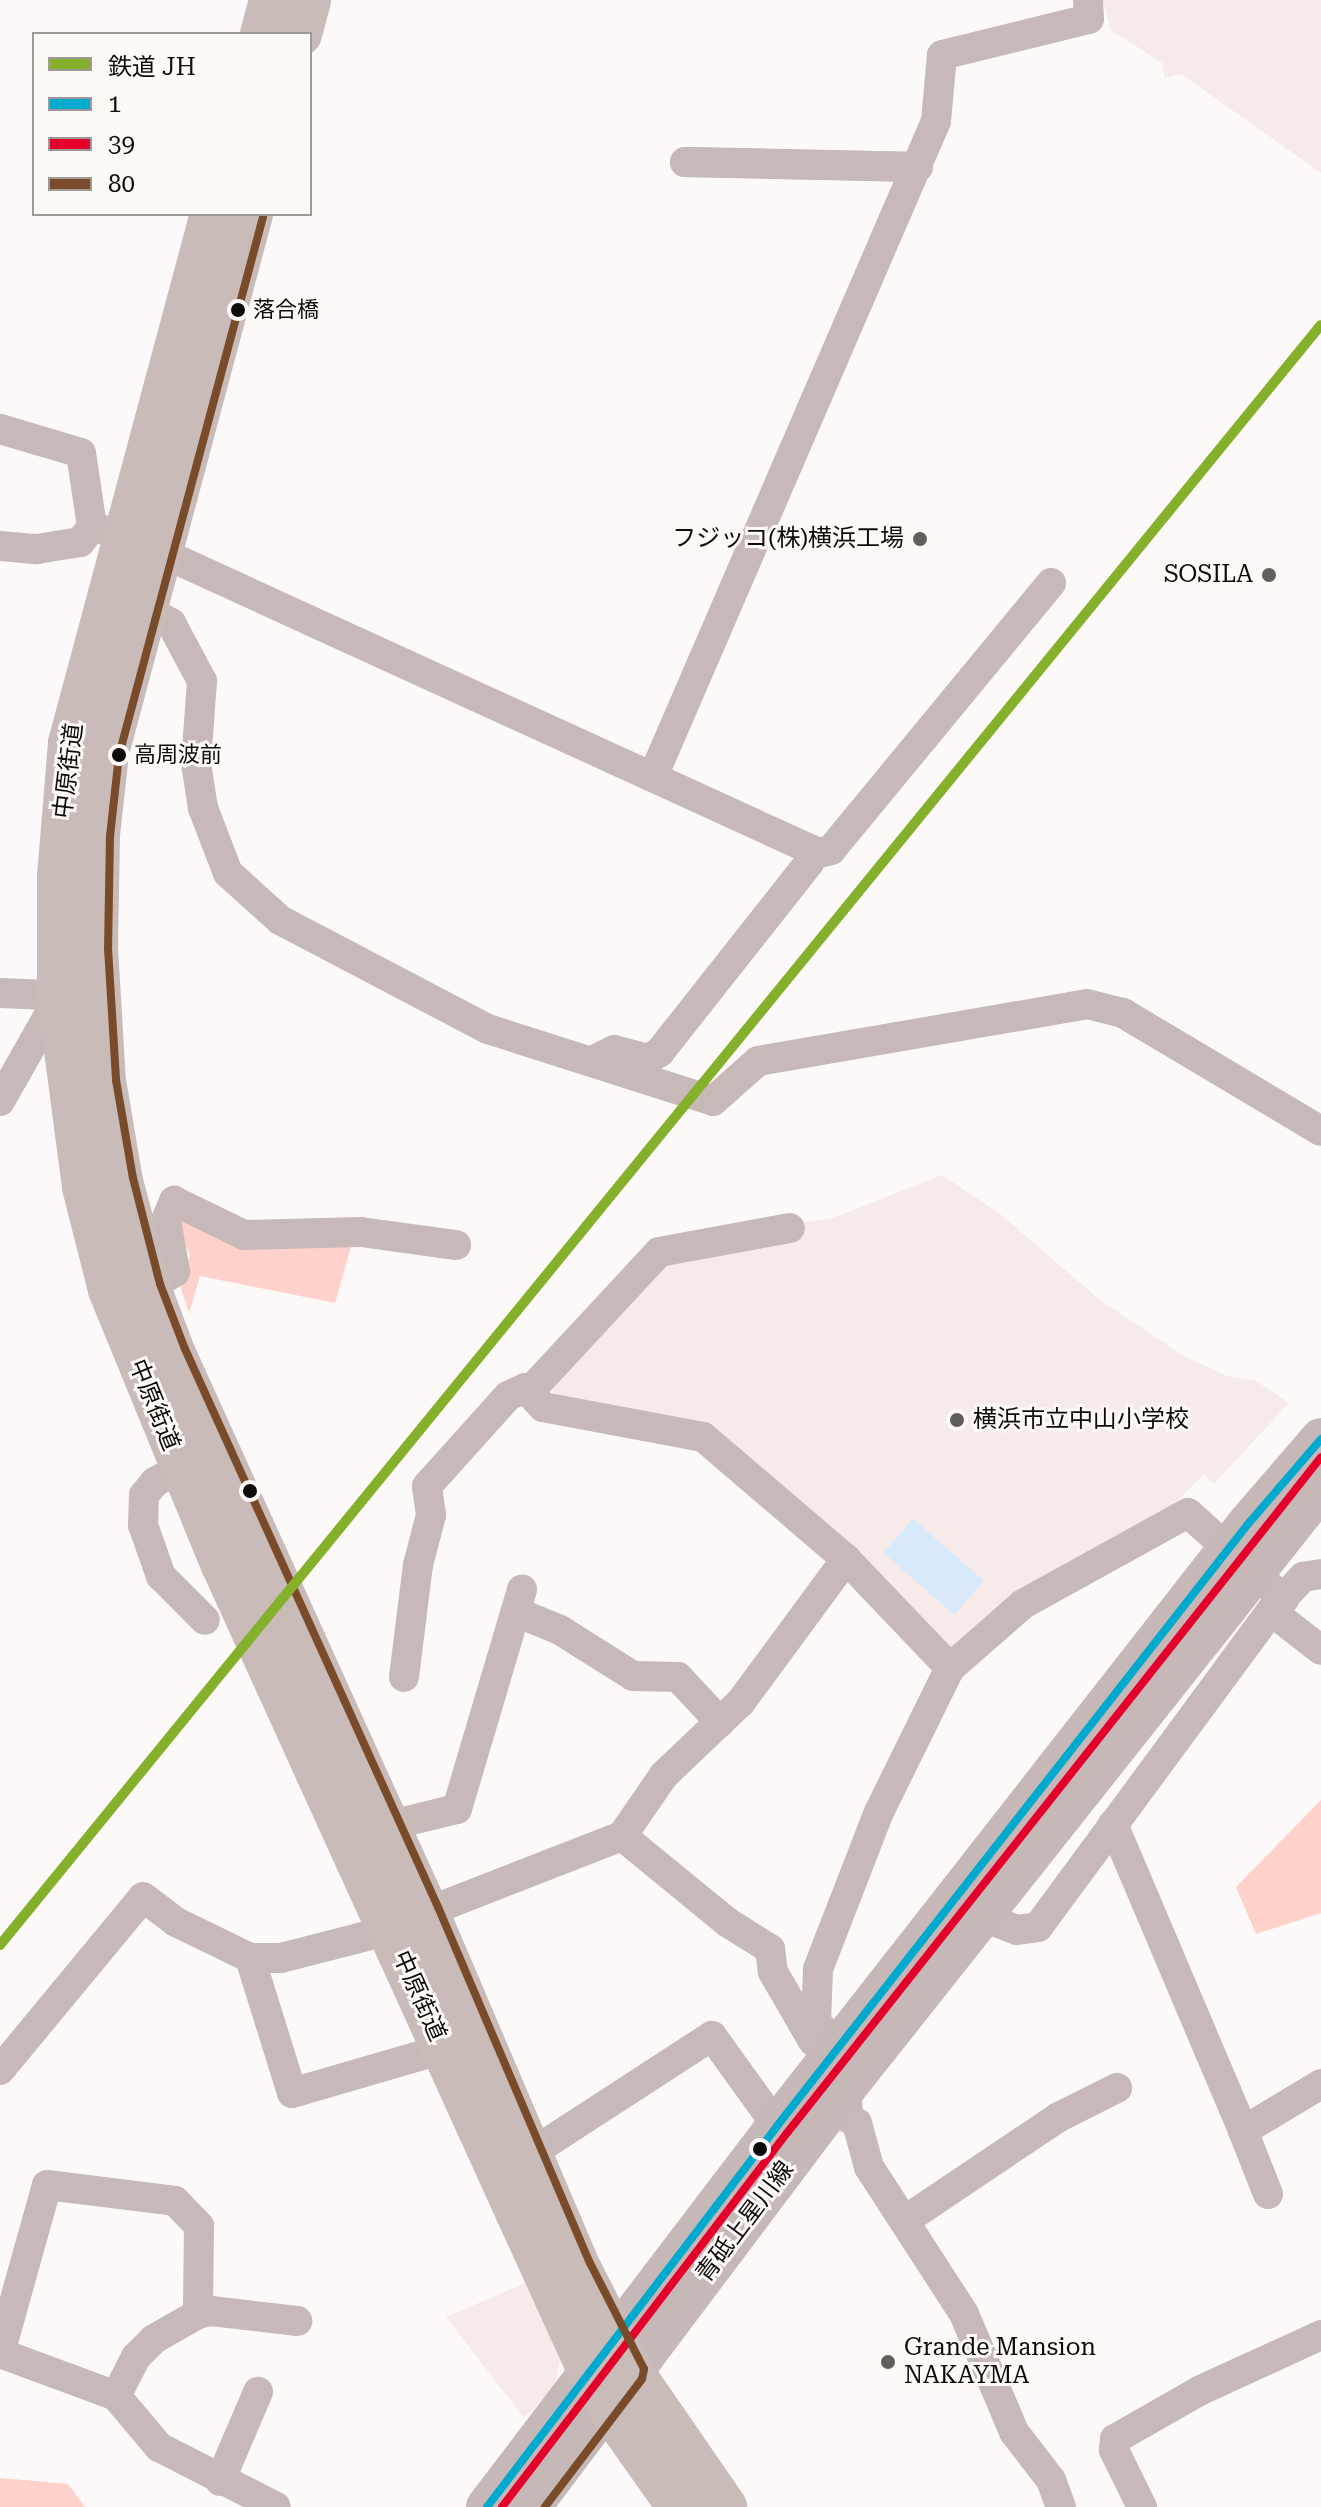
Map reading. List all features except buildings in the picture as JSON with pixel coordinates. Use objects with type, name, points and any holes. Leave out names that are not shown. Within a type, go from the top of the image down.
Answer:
[{"type":"main road","points":[[263,32],[271,0]]},
{"type":"main road","points":[[301,32],[309,0]]},
{"type":"main road","name":"中原街道","points":[[211,216],[70,743],[59,878],[79,996],[104,1081],[121,1181],[149,1288],[246,1517],[387,1826],[443,2049],[679,2507]]},
{"type":"main road","name":"中原街道","points":[[250,216],[125,538],[143,608],[116,707],[68,1095],[107,1275],[180,1468],[223,1565],[277,1681],[409,1921],[530,2154],[611,2372],[725,2507]]},
{"type":"main road","name":"青砥上星川線","points":[[487,2507],[611,2372],[1248,1524],[1321,1439]]},
{"type":"main road","name":"青砥上星川線","points":[[530,2507],[611,2372],[777,2126],[838,2068],[983,1917],[1321,1488]]},
{"type":"street","points":[[654,774],[918,167],[936,121],[942,55],[1089,19],[1088,0]]},
{"type":"street","points":[[685,162],[714,162],[918,167],[902,167],[685,162]]},
{"type":"street","points":[[0,429],[81,453],[125,538]]},
{"type":"street","points":[[0,546],[37,549],[125,538],[654,774],[812,850],[660,1052],[648,1059],[614,1050],[589,1062]]},
{"type":"street","points":[[811,855],[831,850],[1051,583]]},
{"type":"street","points":[[143,608],[171,623],[202,681],[196,763],[203,808],[228,873],[253,900],[335,953],[488,1029],[713,1101],[758,1061],[1087,1004],[1123,1013],[1321,1131]]},
{"type":"street","points":[[0,993],[79,996]]},
{"type":"street","points":[[0,1101],[79,996]]},
{"type":"street","points":[[149,1288],[175,1272],[166,1220],[174,1201],[244,1235],[361,1232],[456,1245]]},
{"type":"street","points":[[529,1392],[659,1252],[790,1228]]},
{"type":"street","points":[[404,1677],[418,1565],[431,1515],[427,1486],[508,1396],[525,1388],[543,1407],[703,1437],[846,1559],[950,1668]]},
{"type":"street","points":[[180,1468],[155,1482],[144,1495],[143,1525],[161,1576],[205,1620]]},
{"type":"street","points":[[1061,2507],[1051,2480],[1014,2432],[964,2314],[907,2219],[869,2167],[857,2123],[848,2118],[838,2068],[816,2022],[818,1969],[879,1812],[950,1668],[989,1628],[1056,1585],[1188,1513],[1321,1650]]},
{"type":"street","points":[[0,2070],[143,1897],[176,1922],[250,1958],[281,1958],[409,1921],[622,1836],[664,1775],[740,1703],[846,1559]]},
{"type":"street","points":[[983,1917],[1017,1930],[1038,1927],[1276,1601],[1303,1577],[1321,1574]]},
{"type":"street","points":[[387,1826],[457,1809],[519,1600],[633,1676],[678,1677],[720,1722]]},
{"type":"street","points":[[1113,1824],[1268,2194]]},
{"type":"street","points":[[622,1836],[727,1922],[770,1949],[773,1972],[838,2068]]},
{"type":"street","points":[[250,1958],[292,2093],[443,2049]]},
{"type":"street","points":[[530,2154],[712,2036],[777,2126]]},
{"type":"street","points":[[1243,2131],[1321,2084]]},
{"type":"street","points":[[907,2219],[1059,2117],[1117,2088]]},
{"type":"street","points":[[198,2314],[199,2226],[175,2201],[47,2185],[0,2353],[116,2396],[159,2447],[220,2481],[276,2507]]},
{"type":"street","points":[[116,2396],[136,2357],[154,2339],[198,2314],[297,2321]]},
{"type":"street","points":[[1142,2507],[1114,2450],[1115,2439],[1201,2390],[1321,2335]]},
{"type":"street","points":[[220,2481],[258,2392]]},
{"type":"shaded area","points":[[1103,0],[1321,0],[1321,173],[1181,74],[1165,78],[1162,63],[1111,30]]},
{"type":"shaded area","name":"横浜市立中山小学校","points":[[942,1175],[999,1213],[1100,1300],[1184,1356],[1227,1376],[1255,1380],[1289,1403],[1214,1484],[1204,1474],[1154,1524],[948,1656],[708,1437],[554,1398],[551,1380],[690,1240],[833,1218]]},
{"type":"shaded area","points":[[180,1211],[352,1243],[335,1303],[200,1276],[189,1313],[180,1285],[190,1255],[175,1225]]},
{"type":"shaded area","points":[[1321,1800],[1321,1913],[1256,1934],[1236,1887]]},
{"type":"shaded area","points":[[530,2281],[562,2351],[554,2388],[524,2418],[446,2317]]},
{"type":"shaded area","points":[[0,2478],[68,2484],[85,2507],[0,2507]]},
{"type":"water","points":[[913,1519],[984,1581],[954,1615],[883,1553]]},
{"type":"rail line","name":"JH","points":[[0,1945],[1321,325]]},
{"type":"transit line","name":"80","points":[[263,217],[119,755],[110,836],[108,948],[116,1080],[133,1178],[160,1284],[185,1349],[438,1907],[590,2263],[644,2369],[642,2379],[545,2507]]},
{"type":"transit line","name":"1","points":[[487,2507],[777,2126],[1248,1524],[1321,1439]]},
{"type":"transit line","name":"39","points":[[502,2507],[787,2133],[1321,1457]]},
{"type":"place","name":"落合橋","points":[[238,310]]},
{"type":"place","name":"フジッコ(株)横浜工場","points":[[920,539]]},
{"type":"place","name":"SOSILA","points":[[1269,575]]},
{"type":"place","name":"高周波前","points":[[119,755]]},
{"type":"place","name":"横浜市立中山小学校","points":[[957,1420]]},
{"type":"place","name":"Grande Mansion NAKAYMA","points":[[888,2362]]}]
